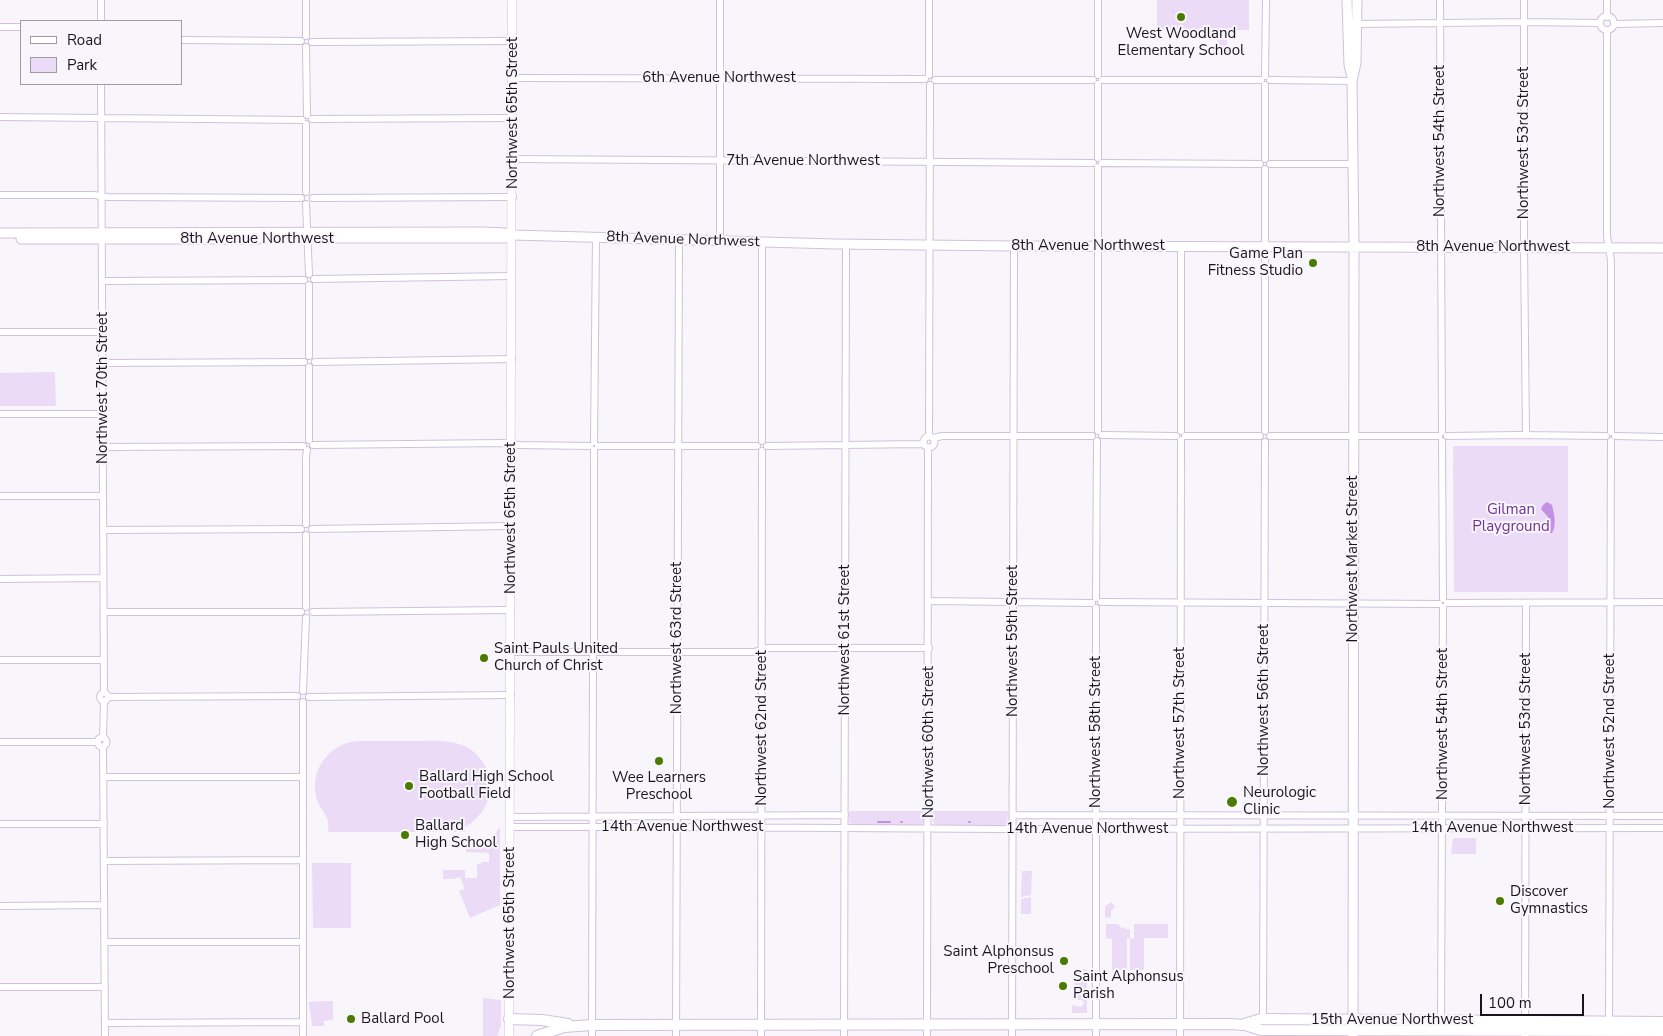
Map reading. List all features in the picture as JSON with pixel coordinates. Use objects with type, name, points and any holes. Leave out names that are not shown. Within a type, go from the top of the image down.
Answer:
[{"type":"main road","name":"Northwest Market Street","points":[[1347,0],[1349,65],[1352,81],[1354,246],[1353,1028]]},
{"type":"main road","name":"Northwest Market Street","points":[[1352,81],[1356,63],[1357,0]]},
{"type":"main road","name":"8th Avenue Northwest","points":[[0,234],[102,236],[505,232],[512,235],[929,246],[1524,246],[1663,248]]},
{"type":"main road","name":"8th Avenue Northwest","points":[[0,240],[102,236]]},
{"type":"main road","points":[[510,1019],[542,1020],[588,1029]]},
{"type":"main road","name":"15th Avenue Northwest","points":[[1609,1029],[1663,1022]]},
{"type":"main road","name":"15th Avenue Northwest","points":[[537,1036],[559,1028],[588,1029],[676,1025],[761,1031],[844,1024],[1180,1024],[1242,1025],[1263,1028],[1609,1029],[1663,1031]]},
{"type":"street","points":[[101,0],[101,20]]},
{"type":"street","points":[[306,0],[306,36]]},
{"type":"street","name":"Northwest 65th Street","points":[[510,1036],[512,0]]},
{"type":"street","points":[[720,0],[720,241]]},
{"type":"street","points":[[929,0],[931,437]]},
{"type":"street","name":"Northwest 58th Street","points":[[1096,1036],[1098,0]]},
{"type":"street","name":"Northwest 56th Street","points":[[1263,1028],[1266,0]]},
{"type":"street","name":"Northwest 54th Street","points":[[1440,0],[1443,603],[1441,1029]]},
{"type":"street","name":"Northwest 53rd Street","points":[[1524,0],[1526,435]]},
{"type":"street","points":[[1607,0],[1607,16]]},
{"type":"street","points":[[1600,23],[1607,16]]},
{"type":"street","points":[[1607,16],[1612,19],[1614,24]]},
{"type":"street","points":[[1358,24],[1600,23]]},
{"type":"street","points":[[1600,23],[1602,28],[1607,30],[1612,29],[1614,24]]},
{"type":"street","points":[[1614,24],[1663,23]]},
{"type":"street","points":[[0,27],[20,27]]},
{"type":"street","name":"Northwest 52nd Street","points":[[1607,30],[1607,236],[1611,260],[1609,1029]]},
{"type":"street","points":[[301,41],[306,36]]},
{"type":"street","points":[[306,36],[312,42]]},
{"type":"street","points":[[182,40],[301,41]]},
{"type":"street","points":[[301,41],[302,45],[306,47]]},
{"type":"street","points":[[312,42],[512,41]]},
{"type":"street","points":[[306,47],[310,46],[312,42]]},
{"type":"street","points":[[301,198],[306,192],[306,47]]},
{"type":"street","name":"6th Avenue Northwest","points":[[513,78],[1352,81]]},
{"type":"street","name":"Northwest 70th Street","points":[[101,85],[105,697],[101,742],[104,824],[105,1036]]},
{"type":"street","points":[[0,118],[512,118]]},
{"type":"street","name":"7th Avenue Northwest","points":[[513,159],[1353,164]]},
{"type":"street","points":[[306,192],[311,194],[313,198]]},
{"type":"street","points":[[0,195],[301,198]]},
{"type":"street","points":[[306,204],[313,198],[513,197]]},
{"type":"street","points":[[301,198],[306,204],[310,356]]},
{"type":"street","points":[[588,1029],[594,827],[596,237]]},
{"type":"street","name":"Northwest 63rd Street","points":[[676,1036],[679,239]]},
{"type":"street","name":"Northwest 62nd Street","points":[[761,1031],[762,242]]},
{"type":"street","name":"Northwest 61st Street","points":[[844,1036],[846,244]]},
{"type":"street","name":"Northwest 59th Street","points":[[1012,1036],[1014,246]]},
{"type":"street","name":"Northwest 57th Street","points":[[1180,1036],[1181,246]]},
{"type":"street","points":[[103,281],[512,276]]},
{"type":"street","points":[[0,332],[103,332]]},
{"type":"street","points":[[304,362],[305,358],[310,356]]},
{"type":"street","points":[[310,356],[314,358],[315,362]]},
{"type":"street","points":[[315,362],[512,359]]},
{"type":"street","points":[[103,363],[304,362]]},
{"type":"street","points":[[304,362],[309,367]]},
{"type":"street","points":[[309,367],[313,366],[315,362]]},
{"type":"street","points":[[309,367],[311,443]]},
{"type":"street","points":[[0,414],[102,414]]},
{"type":"street","points":[[303,691],[306,618],[303,616],[306,535],[310,533],[306,527],[305,441],[311,443],[594,446],[926,446],[924,439],[931,437],[1013,435],[1354,437],[1526,435],[1663,437]]},
{"type":"street","name":"Northwest 60th Street","points":[[926,446],[929,601],[927,1036]]},
{"type":"street","points":[[103,447],[305,448]]},
{"type":"street","points":[[0,496],[103,496]]},
{"type":"street","points":[[103,530],[511,526]]},
{"type":"street","points":[[0,579],[103,578]]},
{"type":"street","points":[[929,601],[1096,603],[1663,602]]},
{"type":"street","name":"Northwest 53rd Street","points":[[1525,1029],[1526,603]]},
{"type":"street","points":[[104,612],[304,609],[310,607],[313,612]]},
{"type":"street","points":[[313,612],[511,610]]},
{"type":"street","points":[[306,618],[311,617],[313,612]]},
{"type":"street","points":[[512,652],[754,652],[767,648],[929,648]]},
{"type":"street","points":[[0,660],[104,660]]},
{"type":"street","points":[[105,697],[297,696],[303,691]]},
{"type":"street","points":[[303,691],[307,692],[309,697]]},
{"type":"street","points":[[309,697],[511,695]]},
{"type":"street","points":[[297,696],[303,702]]},
{"type":"street","points":[[303,702],[307,701],[309,697]]},
{"type":"street","points":[[303,702],[303,1036]]},
{"type":"street","points":[[0,742],[101,742]]},
{"type":"street","points":[[103,776],[303,777]]},
{"type":"street","name":"14th Avenue Northwest","points":[[1013,815],[1353,814],[1526,817],[1663,816]]},
{"type":"street","name":"14th Avenue Northwest","points":[[510,818],[845,815]]},
{"type":"street","points":[[0,824],[104,824]]},
{"type":"street","name":"14th Avenue Northwest","points":[[510,827],[1663,828]]},
{"type":"street","points":[[104,860],[303,860]]},
{"type":"street","points":[[0,906],[104,905]]},
{"type":"street","points":[[105,942],[303,942]]},
{"type":"street","points":[[0,987],[105,987]]},
{"type":"street","points":[[105,1023],[303,1022]]},
{"type":"green space","points":[[1157,0],[1249,0],[1249,30],[1157,30]]},
{"type":"green space","points":[[1218,39],[1227,39],[1227,53],[1218,53]]},
{"type":"green space","points":[[55,372],[56,406],[0,406],[0,373]]},
{"type":"green space","name":"Gilman Playground","points":[[1453,446],[1568,446],[1568,592],[1454,592]]},
{"type":"green space","points":[[359,741],[441,741],[460,744],[468,748],[482,761],[488,773],[490,793],[486,805],[480,815],[465,827],[465,832],[328,832],[328,820],[316,796],[316,776],[325,758],[332,751],[340,746]]},
{"type":"green space","points":[[849,811],[924,811],[924,822],[921,825],[853,825],[849,822]]},
{"type":"green space","points":[[933,811],[1008,811],[1007,824],[1002,826],[936,825],[933,822]]},
{"type":"green space","points":[[500,827],[500,905],[470,918],[459,891],[465,889],[460,877],[443,879],[443,870],[465,870],[465,878],[477,878],[477,864],[489,862],[489,853],[466,852],[466,849],[472,849],[486,843]]},
{"type":"green space","points":[[1453,838],[1476,838],[1476,854],[1451,854]]},
{"type":"green space","points":[[312,863],[351,863],[351,928],[313,928]]},
{"type":"green space","points":[[1022,871],[1032,871],[1031,895],[1021,897]]},
{"type":"green space","points":[[1031,897],[1031,914],[1021,914],[1021,899]]},
{"type":"green space","points":[[1112,902],[1115,907],[1111,911],[1111,917],[1105,918],[1105,906]]},
{"type":"green space","points":[[1106,924],[1118,924],[1121,928],[1130,929],[1130,939],[1127,938],[1127,970],[1112,970],[1112,939],[1106,938]]},
{"type":"green space","points":[[1134,924],[1168,924],[1168,938],[1144,938],[1144,970],[1130,970],[1130,939],[1134,938]]},
{"type":"green space","points":[[1078,969],[1087,969],[1087,1013],[1072,1013],[1072,1005],[1081,1007],[1084,1003],[1082,1000],[1077,1000],[1078,993],[1075,993],[1074,977],[1077,976]]},
{"type":"green space","points":[[483,998],[501,1000],[501,1026],[497,1036],[483,1036]]},
{"type":"green space","points":[[333,1001],[333,1020],[324,1021],[324,1026],[312,1026],[309,1002]]},
{"type":"shaded area","points":[[1547,502],[1552,505],[1554,515],[1555,523],[1552,533],[1548,533],[1548,517],[1541,509]]},
{"type":"waterway","points":[[878,822],[890,822]]},
{"type":"place","name":"West Woodland Elementary School","points":[[1181,17]]},
{"type":"place","name":"Game Plan Fitness Studio","points":[[1313,263]]},
{"type":"place","name":"Saint Pauls United Church of Christ","points":[[484,658]]},
{"type":"place","name":"Wee Learners Preschool","points":[[659,761]]},
{"type":"place","name":"Ballard High School Football Field","points":[[409,786]]},
{"type":"place","name":"Neurologic Clinic","points":[[1232,802]]},
{"type":"place","name":"Ballard High School","points":[[405,835]]},
{"type":"place","name":"Discover Gymnastics","points":[[1500,901]]},
{"type":"place","name":"Saint Alphonsus Preschool","points":[[1064,961]]},
{"type":"place","name":"Saint Alphonsus Parish","points":[[1063,986]]},
{"type":"place","name":"Ballard Pool","points":[[351,1019]]}]
